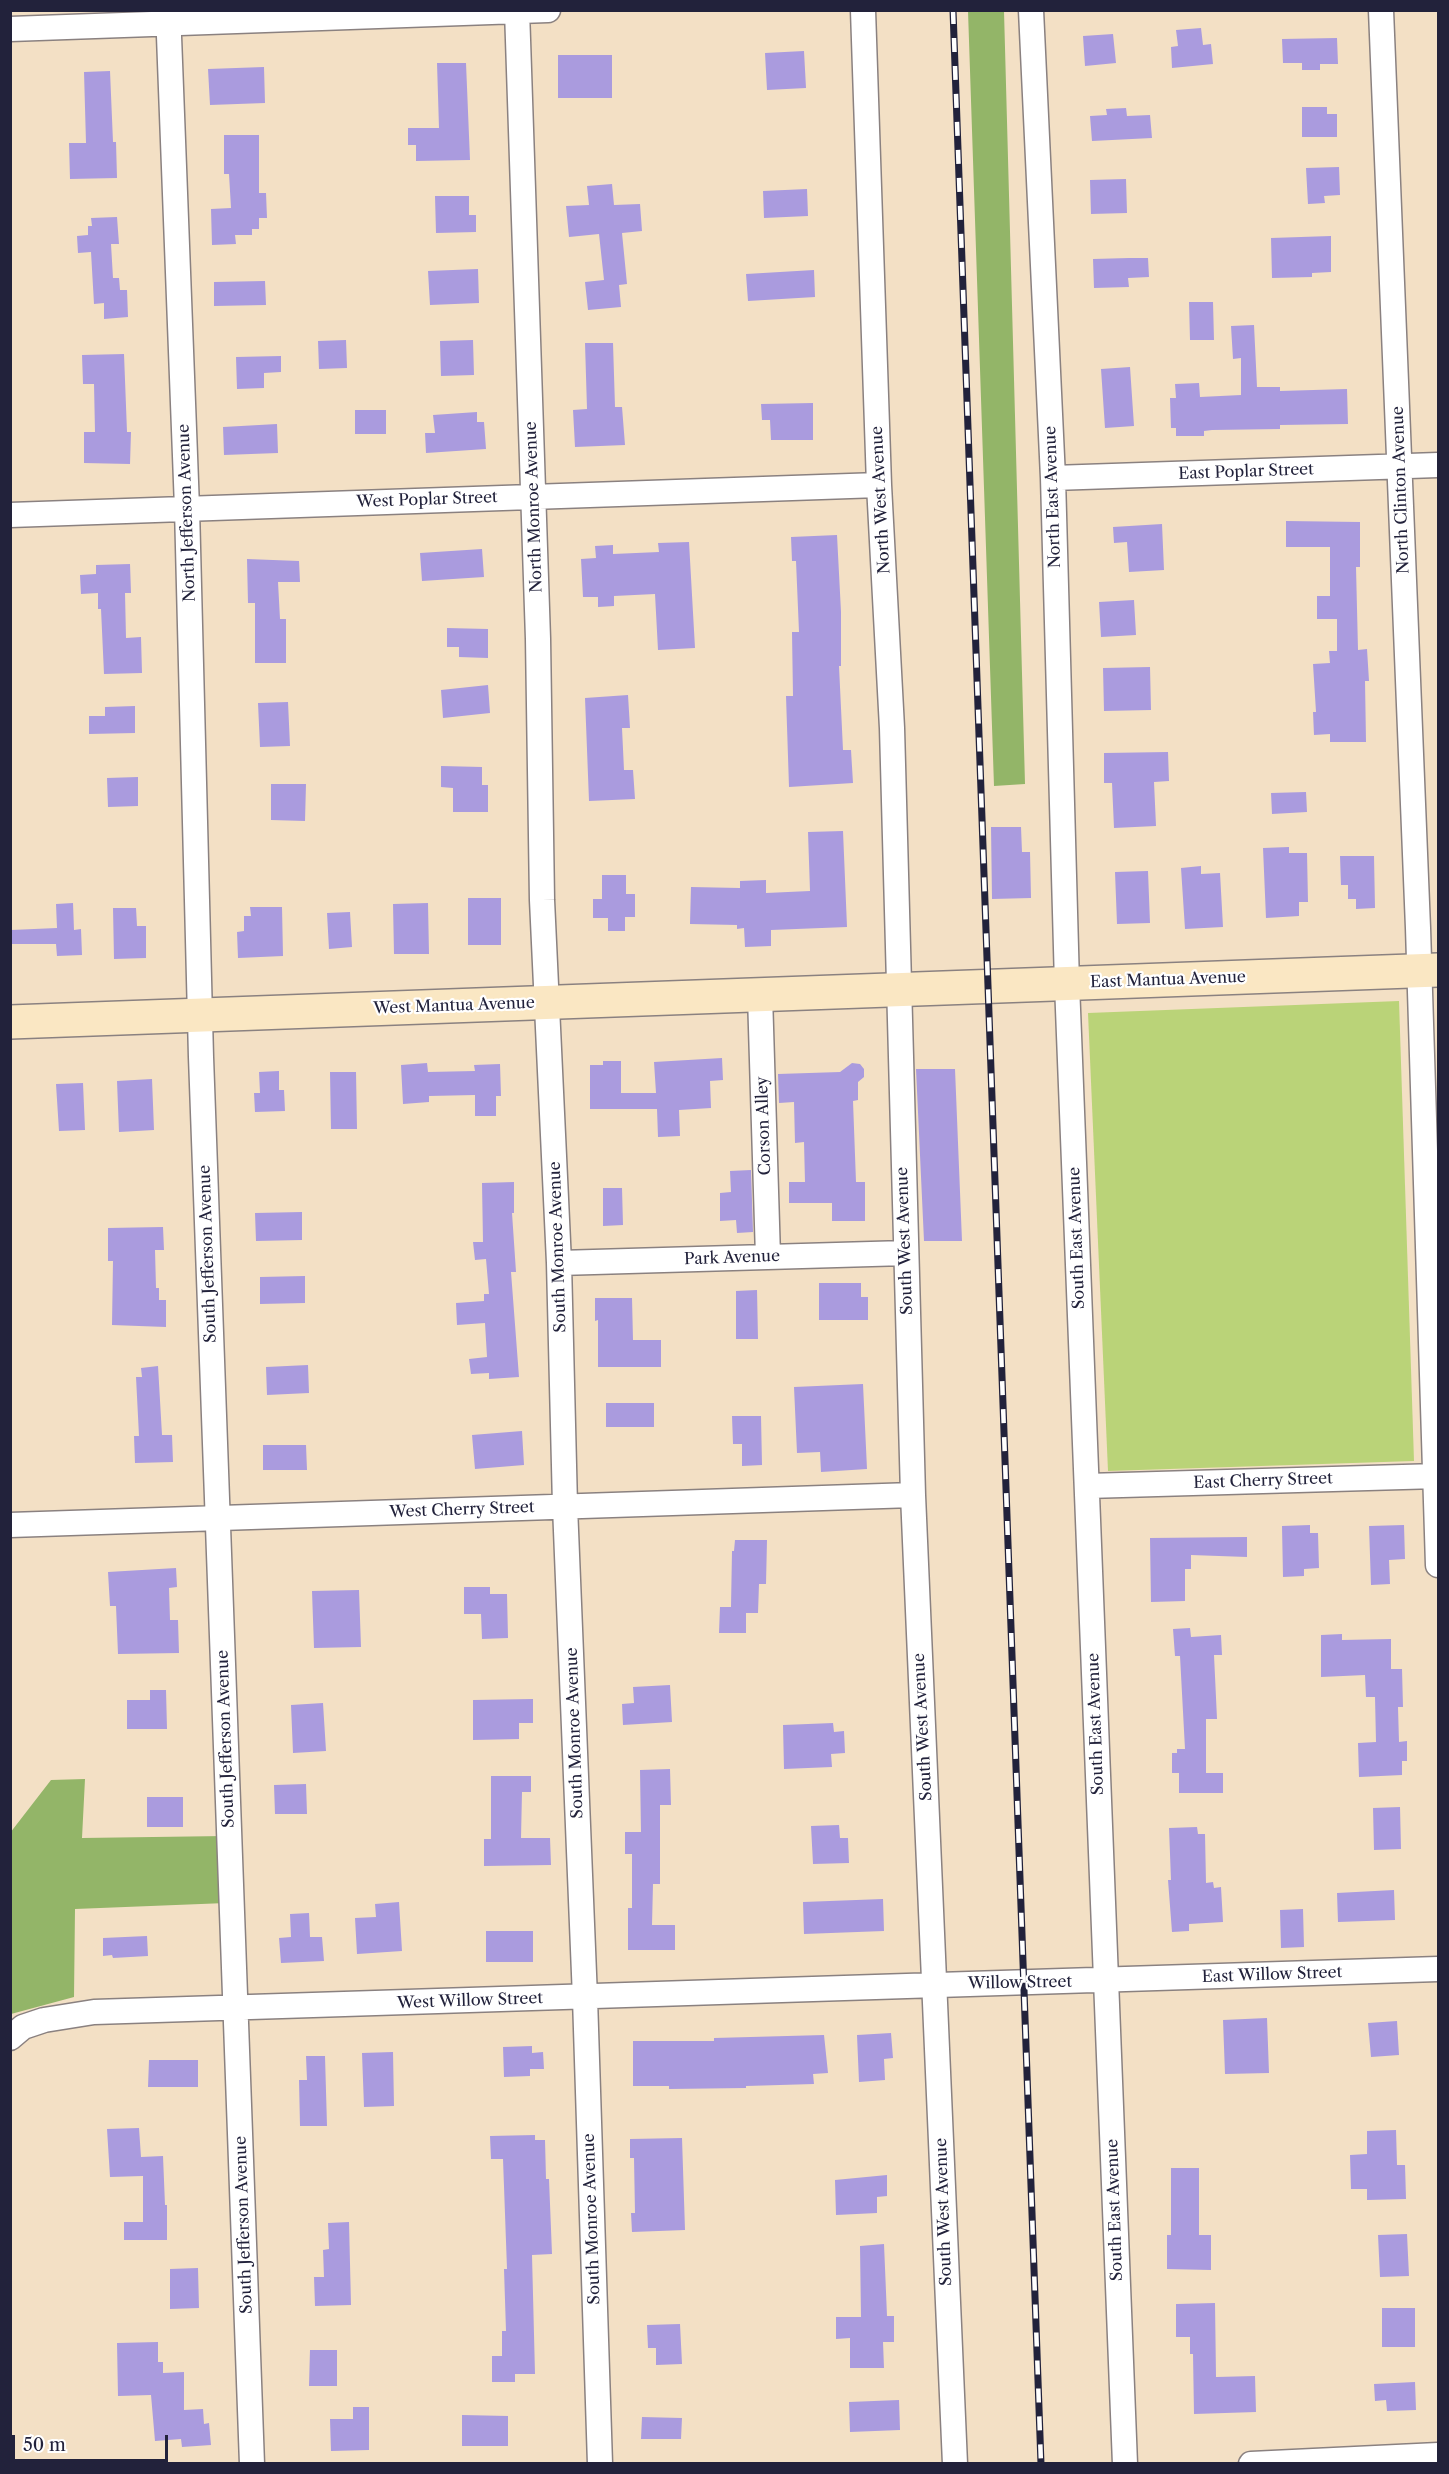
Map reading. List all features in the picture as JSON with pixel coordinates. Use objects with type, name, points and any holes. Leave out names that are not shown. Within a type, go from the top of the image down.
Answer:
[{"type":"street","points":[[10,28],[168,18],[548,10]]},
{"type":"street","name":"North West Avenue","points":[[863,10],[879,485],[892,728],[897,990]]},
{"type":"street","name":"North East Avenue","points":[[1031,10],[1053,478],[1067,984]]},
{"type":"street","name":"North Clinton Avenue","points":[[1382,10],[1401,467],[1429,970],[1438,1565]]},
{"type":"street","name":"North Monroe Avenue","points":[[518,11],[534,496],[542,900],[548,1003]]},
{"type":"street","name":"North Jefferson Avenue","points":[[168,18],[187,508],[200,1015]]},
{"type":"street","name":"East Poplar Street","points":[[1053,478],[1438,465]]},
{"type":"street","name":"West Poplar Street","points":[[10,516],[879,485]]},
{"type":"street","name":"East Mantua Avenue","points":[[897,990],[1429,970]]},
{"type":"street","name":"South East Avenue","points":[[1067,984],[1125,2463]]},
{"type":"street","name":"West Mantua Avenue","points":[[10,1022],[897,990]]},
{"type":"street","name":"South West Avenue","points":[[897,990],[913,1495],[955,2463]]},
{"type":"street","name":"Corson Alley","points":[[760,995],[768,1257]]},
{"type":"street","name":"South Monroe Avenue","points":[[548,1003],[600,2463]]},
{"type":"street","name":"South Jefferson Avenue","points":[[200,1015],[252,2463]]},
{"type":"street","name":"Park Avenue","points":[[559,1263],[906,1253]]},
{"type":"street","name":"East Cherry Street","points":[[1087,1486],[1437,1476]]},
{"type":"street","name":"West Cherry Street","points":[[10,1525],[913,1495]]},
{"type":"street","name":"East Willow Street","points":[[1106,1981],[1438,1969]]},
{"type":"street","name":"Willow Street","points":[[935,1984],[1106,1981]]},
{"type":"street","name":"West Willow Street","points":[[10,2038],[23,2027],[44,2020],[94,2012],[585,1998],[935,1984]]},
{"type":"street","points":[[1251,2463],[1438,2455]]},
{"type":"green space","points":[[968,11],[1004,11],[1025,784],[994,786]]},
{"type":"green space","points":[[1399,1001],[1414,1461],[1108,1471],[1088,1013]]},
{"type":"green space","points":[[85,1779],[82,1838],[225,1836],[226,1903],[75,1909],[74,1997],[11,2014],[10,1833],[51,1780]]},
{"type":"building","points":[[1201,28],[1203,45],[1211,44],[1213,64],[1172,68],[1171,47],[1178,46],[1176,30]]},
{"type":"building","points":[[1113,34],[1116,63],[1085,66],[1083,36]]},
{"type":"building","points":[[1337,38],[1338,64],[1320,64],[1320,70],[1302,70],[1302,63],[1283,63],[1282,39]]},
{"type":"building","points":[[804,51],[806,88],[767,90],[765,53]]},
{"type":"building","points":[[558,55],[612,55],[612,98],[558,98]]},
{"type":"building","points":[[437,63],[466,63],[470,160],[416,161],[416,145],[408,145],[408,128],[439,128]]},
{"type":"building","points":[[264,67],[265,103],[210,105],[208,69]]},
{"type":"building","points":[[110,71],[117,178],[70,179],[69,143],[86,143],[84,72]]},
{"type":"building","points":[[1302,107],[1327,107],[1327,114],[1337,114],[1337,137],[1302,137]]},
{"type":"building","points":[[1126,108],[1127,116],[1150,115],[1152,138],[1092,141],[1090,116],[1107,115],[1106,109]]},
{"type":"building","points":[[224,135],[259,135],[259,193],[266,193],[267,218],[259,218],[259,229],[252,229],[252,235],[235,235],[236,244],[212,245],[211,209],[231,208],[229,174],[224,174]]},
{"type":"building","points":[[1339,167],[1340,195],[1324,196],[1325,203],[1308,204],[1306,168]]},
{"type":"building","points":[[1126,179],[1127,213],[1091,214],[1090,180]]},
{"type":"building","points":[[612,184],[614,205],[640,204],[642,231],[622,233],[627,284],[619,285],[621,307],[588,310],[585,282],[604,280],[599,234],[569,237],[566,206],[589,205],[587,186]]},
{"type":"building","points":[[807,189],[808,216],[764,218],[763,191]]},
{"type":"building","points":[[435,196],[469,196],[469,215],[476,215],[476,232],[436,233]]},
{"type":"building","points":[[117,217],[119,244],[111,244],[113,278],[119,278],[120,290],[127,290],[128,317],[104,319],[104,303],[94,304],[91,252],[78,253],[77,236],[88,235],[88,226],[92,226],[91,218]]},
{"type":"building","points":[[1331,236],[1331,272],[1312,273],[1312,277],[1272,278],[1271,238]]},
{"type":"building","points":[[1148,258],[1149,277],[1128,278],[1129,287],[1094,288],[1093,259]]},
{"type":"building","points":[[478,269],[479,303],[430,305],[428,271]]},
{"type":"building","points":[[814,270],[815,297],[748,301],[746,274]]},
{"type":"building","points":[[265,281],[266,305],[214,306],[214,282]]},
{"type":"building","points":[[1189,302],[1213,302],[1214,340],[1190,340]]},
{"type":"building","points":[[1254,325],[1257,387],[1280,387],[1280,391],[1347,389],[1348,424],[1280,425],[1280,429],[1212,430],[1204,431],[1204,436],[1176,436],[1176,428],[1171,428],[1170,398],[1176,398],[1175,384],[1199,383],[1200,397],[1241,395],[1241,358],[1233,359],[1231,326]]},
{"type":"building","points":[[346,340],[347,368],[319,369],[318,341]]},
{"type":"building","points":[[473,340],[474,375],[441,376],[440,341]]},
{"type":"building","points":[[585,343],[613,343],[615,407],[622,407],[625,445],[575,447],[573,410],[587,409]]},
{"type":"building","points":[[124,354],[127,432],[131,432],[130,464],[84,463],[84,432],[95,432],[94,384],[83,384],[82,355]]},
{"type":"building","points":[[281,356],[281,372],[264,373],[264,388],[237,389],[236,357]]},
{"type":"building","points":[[1130,367],[1134,426],[1105,428],[1101,369]]},
{"type":"building","points":[[813,403],[813,440],[771,440],[770,420],[762,420],[761,404]]},
{"type":"building","points":[[355,410],[386,410],[386,434],[355,434]]},
{"type":"building","points":[[477,412],[477,422],[484,422],[486,449],[426,453],[425,433],[435,433],[433,415]]},
{"type":"building","points":[[277,424],[278,453],[224,455],[223,427]]},
{"type":"building","points":[[1286,521],[1360,522],[1360,567],[1356,567],[1358,650],[1367,649],[1369,681],[1365,681],[1366,742],[1330,742],[1330,734],[1314,735],[1313,712],[1316,712],[1313,664],[1330,663],[1329,651],[1337,651],[1337,619],[1317,619],[1317,596],[1330,596],[1330,547],[1286,547]]},
{"type":"building","points":[[1162,524],[1164,570],[1129,572],[1127,542],[1114,543],[1113,527]]},
{"type":"building","points":[[837,535],[841,612],[841,666],[839,666],[843,750],[851,750],[853,783],[789,787],[786,696],[793,696],[792,632],[799,632],[796,561],[792,561],[791,537]]},
{"type":"building","points":[[689,542],[695,648],[658,650],[655,594],[614,596],[614,606],[598,607],[598,597],[583,597],[581,559],[596,558],[595,546],[613,545],[613,554],[659,552],[658,543]]},
{"type":"building","points":[[482,549],[484,577],[422,581],[420,553]]},
{"type":"building","points":[[247,559],[299,561],[300,582],[278,582],[280,619],[286,619],[286,663],[255,663],[255,603],[248,603]]},
{"type":"building","points":[[130,564],[131,593],[125,593],[126,638],[141,637],[142,673],[104,674],[101,609],[98,609],[98,593],[81,594],[80,575],[96,574],[96,565]]},
{"type":"building","points":[[1134,600],[1136,635],[1101,637],[1099,602]]},
{"type":"building","points":[[447,628],[488,629],[488,658],[459,657],[459,647],[447,647]]},
{"type":"building","points":[[1150,667],[1151,710],[1104,711],[1103,668]]},
{"type":"building","points":[[488,685],[490,713],[443,718],[441,690]]},
{"type":"building","points":[[628,695],[630,728],[622,728],[624,770],[633,770],[635,799],[589,801],[585,698]]},
{"type":"building","points":[[288,702],[290,746],[260,747],[258,703]]},
{"type":"building","points":[[135,706],[135,733],[89,734],[89,716],[105,716],[105,707]]},
{"type":"building","points":[[1168,752],[1169,781],[1154,782],[1156,826],[1114,828],[1112,783],[1104,783],[1104,753]]},
{"type":"building","points":[[441,766],[482,767],[482,785],[488,785],[488,812],[453,812],[453,788],[441,787]]},
{"type":"building","points":[[138,777],[138,806],[108,807],[107,778]]},
{"type":"building","points":[[271,784],[306,784],[305,821],[271,820]]},
{"type":"building","points":[[1306,792],[1307,812],[1272,814],[1271,793]]},
{"type":"building","points":[[991,827],[1021,827],[1022,852],[1030,852],[1031,898],[992,899]]},
{"type":"building","points":[[843,831],[847,927],[771,930],[771,946],[745,947],[744,928],[737,929],[737,925],[690,924],[691,887],[740,888],[740,881],[766,880],[766,893],[810,891],[808,832]]},
{"type":"building","points":[[1289,847],[1289,853],[1307,853],[1308,902],[1299,902],[1299,916],[1266,918],[1263,848]]},
{"type":"building","points":[[1340,856],[1374,856],[1375,908],[1356,909],[1356,899],[1348,899],[1348,885],[1341,885]]},
{"type":"building","points":[[1201,866],[1201,874],[1220,873],[1223,927],[1185,929],[1181,868]]},
{"type":"building","points":[[1148,871],[1150,923],[1117,924],[1115,872]]},
{"type":"building","points":[[602,875],[626,875],[626,894],[635,894],[635,917],[625,917],[625,931],[608,931],[608,918],[593,918],[593,899],[602,899]]},
{"type":"building","points":[[468,898],[501,898],[501,945],[468,945]]},
{"type":"building","points":[[73,903],[74,930],[81,929],[82,955],[57,956],[56,944],[11,944],[11,930],[57,928],[56,904]]},
{"type":"building","points":[[428,903],[429,954],[394,954],[393,904]]},
{"type":"building","points":[[250,907],[282,907],[283,956],[238,958],[237,932],[244,931],[244,916],[251,916]]},
{"type":"building","points":[[113,908],[136,908],[137,926],[146,926],[146,958],[114,959]]},
{"type":"building","points":[[350,912],[352,947],[329,949],[327,913]]},
{"type":"building","points":[[722,1058],[723,1080],[710,1081],[711,1108],[679,1110],[680,1136],[658,1137],[657,1109],[590,1109],[590,1065],[603,1065],[603,1061],[621,1061],[621,1093],[656,1093],[654,1062]]},
{"type":"building","points":[[427,1063],[428,1072],[475,1071],[474,1065],[500,1064],[501,1096],[496,1096],[496,1116],[475,1116],[475,1095],[429,1096],[429,1102],[403,1104],[401,1065]]},
{"type":"building","points":[[852,1063],[860,1064],[864,1069],[864,1077],[858,1082],[858,1100],[853,1101],[856,1182],[865,1182],[865,1221],[832,1221],[832,1203],[789,1203],[789,1182],[805,1182],[804,1142],[795,1143],[794,1102],[779,1103],[778,1074],[840,1072]]},
{"type":"building","points":[[916,1069],[955,1069],[962,1241],[924,1241]]},
{"type":"building","points":[[279,1071],[279,1090],[284,1090],[285,1111],[255,1112],[254,1093],[260,1093],[259,1072]]},
{"type":"building","points":[[330,1072],[356,1072],[357,1129],[331,1129]]},
{"type":"building","points":[[152,1079],[154,1130],[119,1132],[117,1081]]},
{"type":"building","points":[[83,1083],[85,1130],[59,1131],[56,1084]]},
{"type":"building","points":[[751,1170],[753,1232],[737,1233],[736,1220],[720,1221],[720,1193],[731,1192],[730,1171]]},
{"type":"building","points":[[514,1182],[514,1213],[512,1213],[516,1272],[511,1272],[519,1377],[489,1379],[489,1373],[471,1374],[469,1359],[487,1357],[485,1323],[457,1325],[456,1303],[484,1301],[484,1294],[489,1294],[486,1259],[475,1260],[473,1242],[483,1242],[482,1183]]},
{"type":"building","points":[[603,1188],[622,1188],[623,1225],[603,1226]]},
{"type":"building","points":[[302,1212],[302,1240],[256,1241],[255,1213]]},
{"type":"building","points":[[163,1227],[164,1250],[155,1250],[156,1288],[159,1288],[159,1300],[166,1300],[166,1327],[112,1325],[113,1261],[108,1261],[108,1228]]},
{"type":"building","points":[[305,1276],[305,1303],[260,1304],[260,1277]]},
{"type":"building","points":[[819,1283],[861,1283],[861,1297],[868,1297],[868,1320],[819,1320]]},
{"type":"building","points":[[757,1290],[758,1339],[736,1339],[736,1291]]},
{"type":"building","points":[[595,1298],[632,1298],[633,1340],[661,1340],[661,1367],[598,1367],[598,1320],[595,1321]]},
{"type":"building","points":[[308,1365],[309,1393],[267,1395],[266,1367]]},
{"type":"building","points":[[158,1366],[162,1435],[172,1435],[173,1462],[135,1463],[134,1436],[139,1436],[136,1377],[142,1377],[141,1368]]},
{"type":"building","points":[[863,1384],[867,1469],[821,1472],[820,1452],[797,1453],[794,1387]]},
{"type":"building","points":[[606,1403],[654,1403],[654,1427],[606,1427]]},
{"type":"building","points":[[732,1416],[761,1416],[762,1465],[742,1466],[742,1444],[733,1444]]},
{"type":"building","points":[[522,1431],[524,1465],[475,1469],[472,1435]]},
{"type":"building","points":[[263,1445],[306,1445],[307,1470],[263,1470]]},
{"type":"building","points":[[1310,1525],[1310,1533],[1318,1533],[1319,1568],[1304,1569],[1304,1576],[1283,1577],[1282,1526]]},
{"type":"building","points":[[1404,1525],[1405,1559],[1389,1560],[1390,1584],[1371,1585],[1369,1526]]},
{"type":"building","points":[[1247,1537],[1247,1557],[1191,1555],[1191,1569],[1185,1569],[1185,1601],[1151,1602],[1150,1538]]},
{"type":"building","points":[[735,1540],[767,1540],[766,1584],[759,1584],[758,1613],[746,1613],[746,1633],[719,1633],[720,1607],[731,1607],[732,1551],[734,1551]]},
{"type":"building","points":[[176,1568],[177,1587],[169,1588],[170,1620],[178,1620],[179,1653],[118,1654],[116,1606],[110,1606],[108,1572]]},
{"type":"building","points":[[464,1587],[490,1587],[490,1594],[507,1594],[508,1638],[482,1639],[481,1614],[464,1614]]},
{"type":"building","points":[[359,1590],[361,1647],[314,1648],[312,1591]]},
{"type":"building","points":[[1190,1628],[1191,1637],[1221,1635],[1222,1655],[1214,1655],[1217,1719],[1206,1719],[1206,1773],[1223,1773],[1223,1793],[1179,1793],[1179,1773],[1172,1773],[1172,1753],[1177,1753],[1177,1749],[1185,1749],[1180,1656],[1175,1656],[1173,1629]]},
{"type":"building","points":[[1342,1634],[1342,1640],[1391,1639],[1391,1669],[1402,1669],[1403,1707],[1398,1707],[1399,1742],[1407,1741],[1407,1761],[1402,1761],[1402,1775],[1359,1777],[1358,1743],[1376,1742],[1375,1697],[1366,1697],[1365,1675],[1321,1677],[1321,1635]]},
{"type":"building","points":[[670,1685],[672,1722],[623,1725],[622,1704],[634,1703],[633,1687]]},
{"type":"building","points":[[150,1690],[166,1690],[167,1729],[127,1729],[127,1700],[150,1700]]},
{"type":"building","points":[[533,1699],[533,1723],[519,1723],[519,1739],[473,1740],[473,1700]]},
{"type":"building","points":[[323,1703],[326,1751],[293,1753],[291,1705]]},
{"type":"building","points":[[833,1723],[834,1732],[844,1731],[845,1753],[831,1754],[832,1767],[784,1769],[783,1725]]},
{"type":"building","points":[[670,1769],[671,1805],[660,1805],[660,1884],[653,1884],[652,1925],[675,1925],[675,1950],[628,1950],[628,1908],[632,1908],[632,1854],[625,1854],[625,1832],[641,1832],[640,1770]]},
{"type":"building","points":[[491,1776],[531,1776],[531,1792],[522,1792],[521,1838],[550,1838],[551,1865],[484,1866],[484,1839],[491,1839]]},
{"type":"building","points":[[306,1784],[307,1814],[275,1814],[274,1785]]},
{"type":"building","points":[[147,1797],[183,1797],[183,1827],[147,1827]]},
{"type":"building","points":[[1400,1807],[1401,1849],[1374,1850],[1373,1808]]},
{"type":"building","points":[[839,1825],[840,1838],[848,1838],[849,1863],[813,1864],[811,1826]]},
{"type":"building","points":[[1197,1827],[1198,1834],[1205,1834],[1206,1883],[1213,1882],[1214,1888],[1221,1887],[1223,1922],[1189,1924],[1189,1931],[1172,1932],[1168,1880],[1171,1880],[1169,1828]]},
{"type":"building","points":[[1394,1890],[1395,1920],[1338,1922],[1337,1893]]},
{"type":"building","points":[[883,1899],[884,1931],[804,1934],[803,1902]]},
{"type":"building","points":[[399,1902],[402,1951],[357,1954],[355,1918],[376,1917],[375,1904]]},
{"type":"building","points":[[1303,1909],[1304,1947],[1281,1948],[1280,1910]]},
{"type":"building","points":[[309,1913],[310,1937],[322,1937],[324,1961],[281,1963],[279,1938],[291,1937],[290,1914]]},
{"type":"building","points":[[486,1931],[533,1931],[533,1962],[486,1962]]},
{"type":"building","points":[[147,1936],[148,1956],[113,1958],[112,1955],[103,1956],[103,1938]]},
{"type":"building","points":[[1267,2018],[1269,2073],[1225,2074],[1223,2020]]},
{"type":"building","points":[[1397,2021],[1399,2055],[1371,2057],[1368,2023]]},
{"type":"building","points":[[891,2033],[893,2058],[884,2059],[885,2080],[859,2082],[857,2035]]},
{"type":"building","points":[[824,2035],[828,2073],[813,2074],[814,2084],[669,2089],[669,2086],[633,2086],[633,2041],[714,2041],[714,2038]]},
{"type":"building","points":[[532,2046],[532,2053],[543,2052],[544,2069],[530,2069],[530,2076],[504,2077],[503,2047]]},
{"type":"building","points":[[393,2052],[394,2106],[364,2107],[362,2053]]},
{"type":"building","points":[[306,2056],[325,2056],[327,2126],[300,2126],[299,2080],[307,2080]]},
{"type":"building","points":[[149,2060],[198,2060],[198,2087],[148,2087]]},
{"type":"building","points":[[139,2128],[141,2157],[163,2156],[167,2240],[124,2240],[124,2222],[143,2222],[143,2176],[110,2177],[107,2129]]},
{"type":"building","points":[[1396,2130],[1397,2165],[1405,2165],[1406,2199],[1367,2200],[1367,2189],[1351,2189],[1350,2155],[1367,2154],[1367,2131]]},
{"type":"building","points":[[535,2135],[535,2140],[545,2140],[552,2254],[532,2255],[535,2374],[515,2374],[515,2382],[492,2382],[492,2356],[502,2356],[502,2331],[506,2331],[504,2269],[507,2269],[503,2159],[491,2159],[490,2136]]},
{"type":"building","points":[[682,2138],[685,2230],[632,2232],[631,2213],[635,2213],[634,2158],[630,2158],[630,2139]]},
{"type":"building","points":[[1171,2168],[1199,2168],[1199,2235],[1211,2235],[1211,2270],[1167,2269],[1167,2235],[1171,2235]]},
{"type":"building","points":[[887,2175],[887,2196],[877,2197],[877,2213],[836,2215],[835,2180]]},
{"type":"building","points":[[349,2222],[351,2305],[315,2306],[314,2277],[324,2277],[323,2250],[329,2249],[328,2223]]},
{"type":"building","points":[[1407,2234],[1409,2276],[1380,2277],[1378,2235]]},
{"type":"building","points":[[884,2244],[887,2316],[894,2316],[894,2342],[883,2342],[884,2368],[850,2368],[850,2338],[836,2339],[836,2317],[861,2317],[860,2246]]},
{"type":"building","points":[[198,2268],[199,2308],[170,2309],[170,2269]]},
{"type":"building","points":[[1215,2303],[1216,2377],[1255,2376],[1256,2412],[1194,2414],[1193,2354],[1190,2354],[1190,2337],[1176,2337],[1176,2304]]},
{"type":"building","points":[[1382,2308],[1415,2308],[1415,2347],[1382,2347]]},
{"type":"building","points":[[680,2324],[682,2364],[656,2365],[656,2348],[648,2348],[647,2325]]},
{"type":"building","points":[[158,2342],[158,2362],[163,2362],[163,2373],[184,2372],[184,2410],[203,2409],[204,2424],[209,2423],[211,2445],[182,2447],[181,2439],[155,2441],[151,2395],[118,2396],[117,2343]]},
{"type":"building","points":[[310,2350],[337,2350],[337,2386],[309,2386]]},
{"type":"building","points":[[1415,2382],[1416,2410],[1387,2411],[1386,2400],[1375,2401],[1374,2384]]},
{"type":"building","points":[[899,2400],[900,2430],[850,2432],[849,2402]]},
{"type":"building","points":[[353,2407],[369,2407],[369,2450],[331,2451],[330,2419],[353,2419]]},
{"type":"building","points":[[462,2415],[508,2416],[508,2446],[462,2446]]},
{"type":"building","points":[[642,2417],[682,2418],[681,2439],[641,2439]]},
{"type":"railway","points":[[953,10],[1041,2464]]}]
